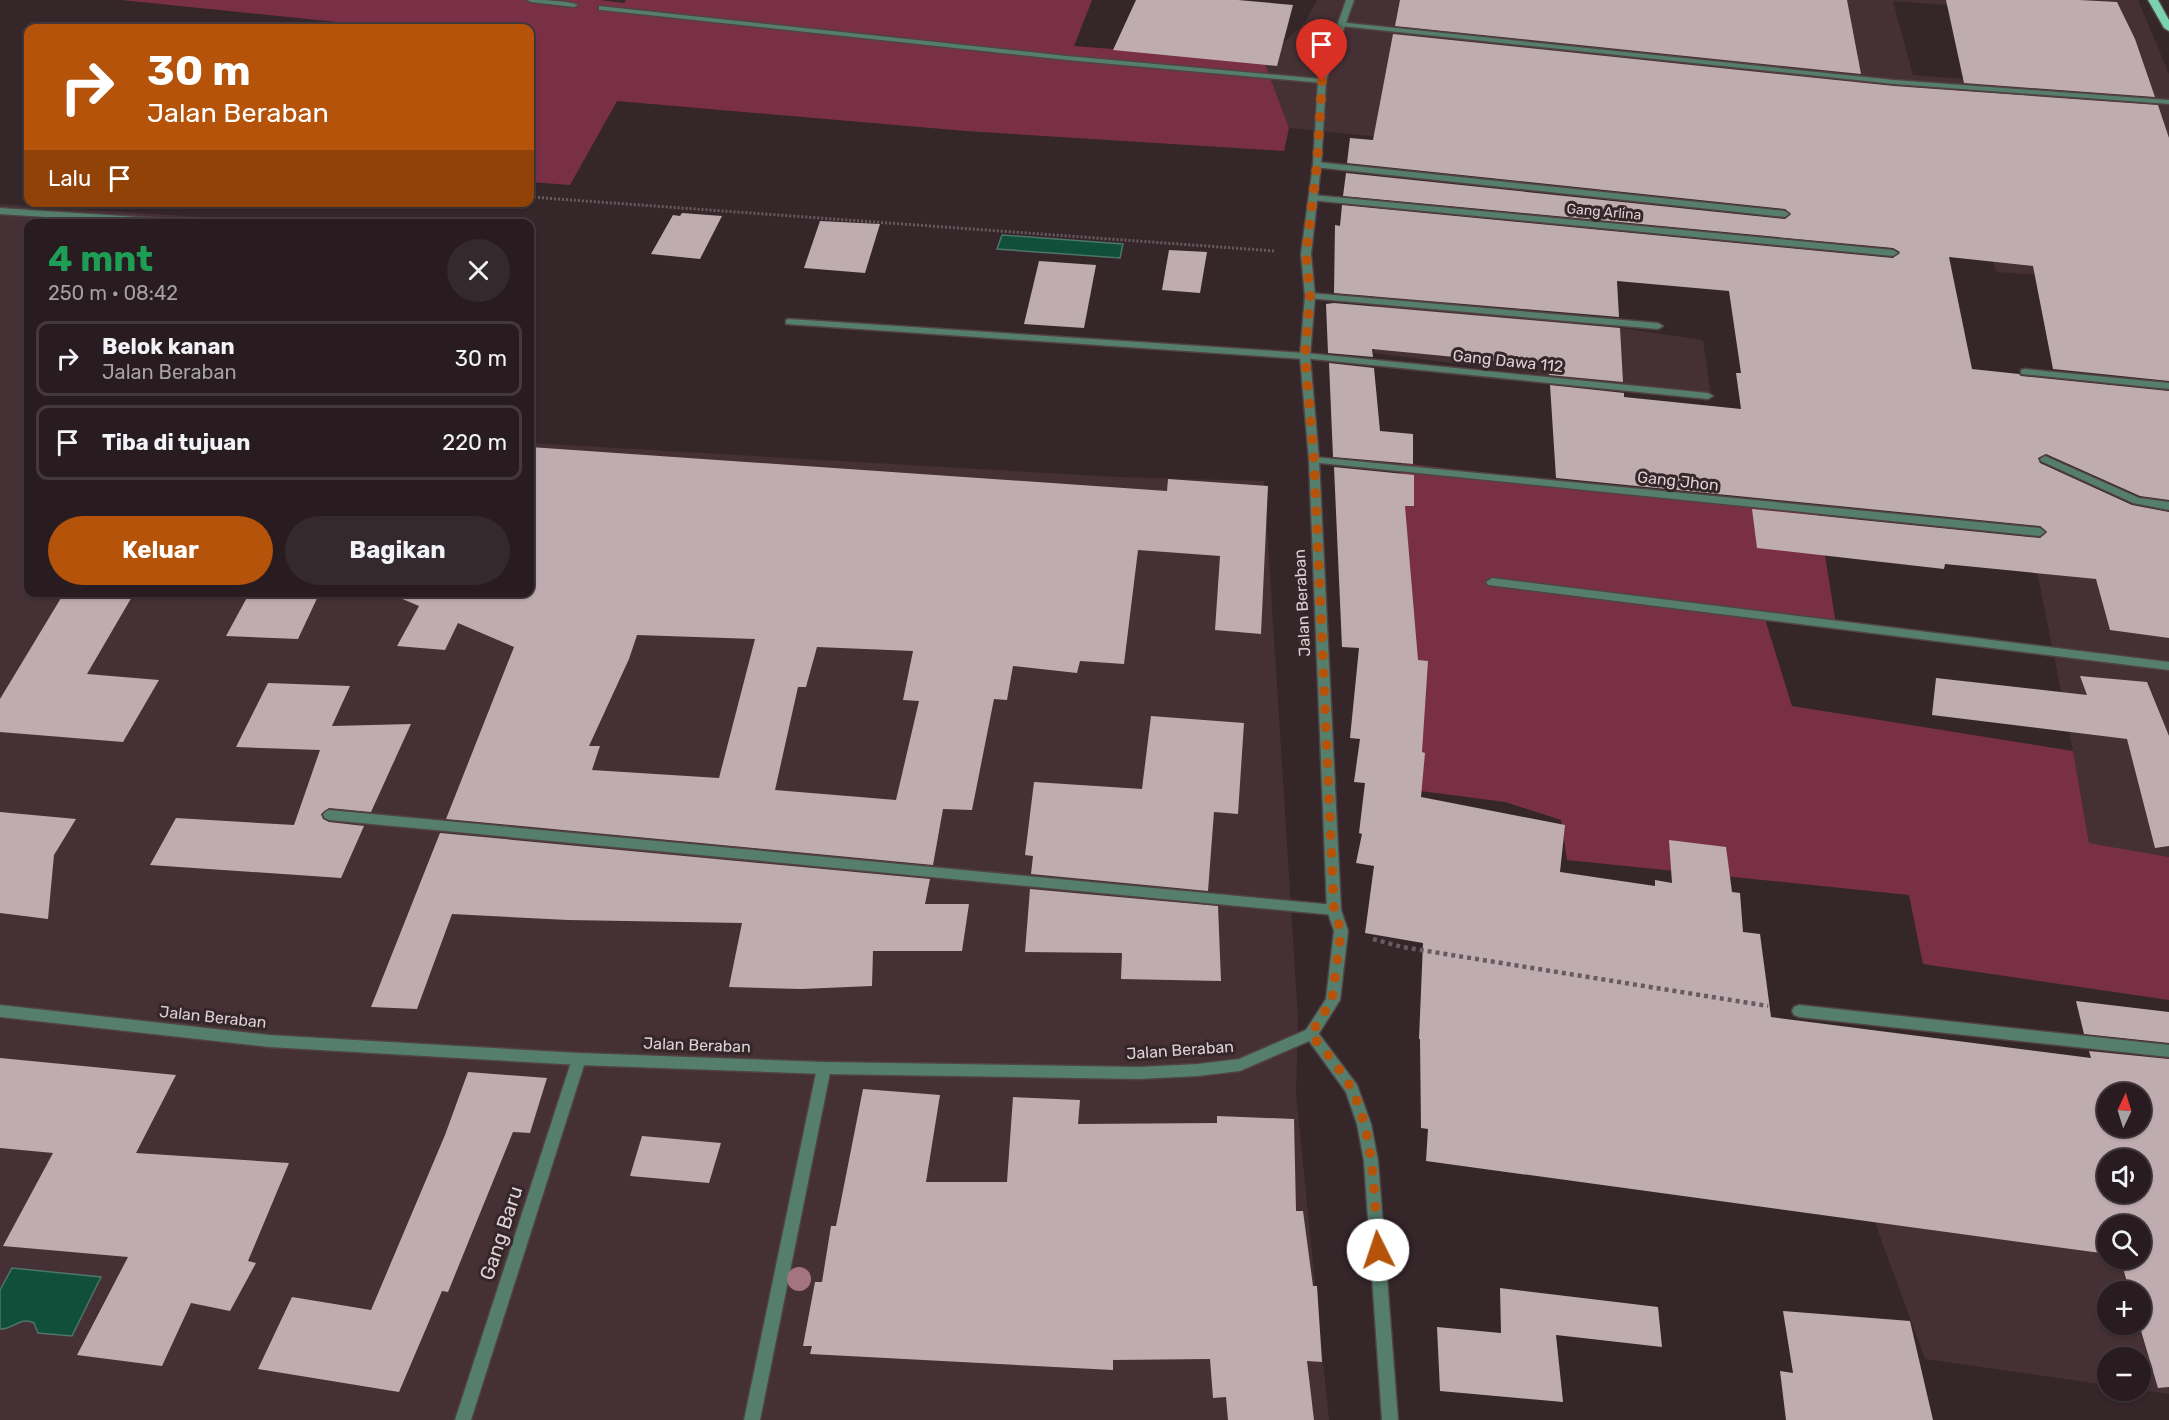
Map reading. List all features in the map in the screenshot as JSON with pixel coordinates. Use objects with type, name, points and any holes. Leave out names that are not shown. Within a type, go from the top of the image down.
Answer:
[{"type":"main road","points":[[2153,0],[2169,28]]},
{"type":"street","points":[[531,0],[574,5]]},
{"type":"street","name":"Jalan Beraban","points":[[0,1011],[269,1041],[579,1059],[824,1068],[1139,1073],[1198,1070],[1240,1065],[1311,1034],[1332,1000],[1341,931],[1334,910],[1314,460],[1305,356],[1310,296],[1306,254],[1317,165],[1322,81],[1350,0]]},
{"type":"street","points":[[602,8],[1067,58],[1322,81]]},
{"type":"street","points":[[1341,24],[1894,82],[2169,102]]},
{"type":"street","points":[[1317,165],[1785,214]]},
{"type":"street","name":"Gang Arlina","points":[[1313,198],[1893,254]]},
{"type":"street","points":[[0,211],[122,219]]},
{"type":"street","points":[[1310,296],[1658,326]]},
{"type":"street","name":"Gang Dawa 112","points":[[789,322],[1305,356],[1708,396]]},
{"type":"street","points":[[2025,372],[2169,386]]},
{"type":"street","points":[[2045,459],[2137,501],[2169,506]]},
{"type":"street","name":"Gang Jhon","points":[[1314,460],[2040,532]]},
{"type":"street","points":[[1492,582],[2169,666]]},
{"type":"street","points":[[329,815],[1334,910]]},
{"type":"street","points":[[1799,1011],[2169,1051]]},
{"type":"street","points":[[1311,1034],[1352,1089],[1364,1124],[1371,1161],[1390,1420]]},
{"type":"street","name":"Gang Baru","points":[[463,1420],[579,1059]]},
{"type":"street","points":[[752,1420],[824,1068]]},
{"type":"path","points":[[534,197],[1306,254]]},
{"type":"path","points":[[1341,931],[1402,947],[1799,1011]]},
{"type":"shaded area","points":[[121,0],[600,0],[624,3],[626,0],[1092,0],[1074,46],[1264,61],[1289,128],[1284,151],[966,131],[617,101],[570,185],[534,182],[534,24],[356,24]]},
{"type":"shaded area","points":[[1317,0],[2138,0],[2169,74],[2169,284],[1997,272],[1979,228],[1913,190],[1289,128],[1264,61],[1305,22]],"holes":[[[1893,1],[2089,16],[2106,90],[1913,75]]]},
{"type":"shaded area","points":[[0,204],[234,219],[24,219],[24,597],[534,597],[534,443],[1117,477],[1264,481],[1298,1018],[1296,1094],[1329,1420],[0,1420]]},
{"type":"shaded area","points":[[1002,235],[1123,244],[1120,258],[997,249]]},
{"type":"shaded area","points":[[1375,292],[1703,340],[1711,397],[1374,353]]},
{"type":"shaded area","points":[[1401,463],[1818,512],[1836,624],[1764,616],[1792,706],[2073,751],[2089,843],[2169,857],[2169,1000],[1923,964],[1909,895],[1567,860],[1561,820],[1505,802],[1382,786]]},
{"type":"shaded area","points":[[2029,531],[2169,544],[2169,857],[2089,843]]},
{"type":"shaded area","points":[[1856,1171],[2097,1191],[2097,1203],[2151,1203],[2151,1190],[2169,1186],[2169,1394],[2151,1391],[2151,1347],[2097,1347],[2097,1384],[1925,1359]]},
{"type":"shaded area","points":[[12,1268],[101,1277],[72,1336],[38,1333],[34,1323],[29,1321],[0,1329],[0,1290]]},
{"type":"building","points":[[1136,0],[1238,0],[1293,5],[1277,66],[1113,50]]},
{"type":"building","points":[[1400,0],[1847,0],[1861,74],[1395,26]]},
{"type":"building","points":[[1946,0],[2117,2],[2135,39],[2155,97],[1964,83]]},
{"type":"building","points":[[1393,34],[1894,86],[2158,105],[2169,138],[2169,381],[2053,369],[2033,266],[1949,257],[1972,369],[2169,391],[2169,500],[2140,496],[2046,454],[2038,458],[2040,463],[2132,505],[2169,512],[2169,638],[2110,630],[2096,579],[1945,564],[1944,569],[1757,548],[1752,509],[2040,538],[2047,532],[2040,526],[1556,478],[1550,385],[1624,393],[1624,397],[1741,409],[1736,373],[1741,373],[1729,291],[1617,281],[1619,317],[1334,293],[1335,225],[1340,226],[1342,205],[1893,258],[1900,252],[1893,248],[1343,196],[1346,173],[1785,219],[1791,214],[1785,209],[1347,163],[1350,138],[1373,140]]},
{"type":"building","points":[[682,213],[722,216],[700,259],[651,254],[673,215],[680,216]]},
{"type":"building","points":[[820,221],[880,224],[865,273],[804,268]]},
{"type":"building","points":[[1169,250],[1207,252],[1200,293],[1162,290]]},
{"type":"building","points":[[1039,261],[1096,265],[1084,328],[1024,324]]},
{"type":"building","points":[[1326,304],[1620,328],[1623,382],[1549,375],[1549,363],[1496,361],[1372,349],[1373,357],[1328,353]]},
{"type":"building","points":[[1329,363],[1374,368],[1380,431],[1413,434],[1413,464],[1333,457]]},
{"type":"building","points":[[534,447],[1167,491],[1168,479],[1268,486],[1261,634],[1215,630],[1220,556],[1138,550],[1124,664],[1080,661],[1077,673],[1013,666],[1007,700],[994,699],[972,810],[943,809],[933,865],[446,819],[514,647],[458,623],[445,650],[397,646],[419,606],[398,597],[534,597]],"holes":[[[637,635],[755,639],[719,778],[592,770],[600,746],[589,746],[629,659]],[[817,647],[913,651],[903,700],[919,701],[896,800],[775,790],[798,687],[806,687]]]},
{"type":"building","points":[[1334,467],[1414,475],[1414,506],[1405,506],[1418,660],[1428,661],[1421,797],[1565,825],[1560,872],[1655,886],[1655,880],[1672,883],[1669,840],[1726,847],[1732,892],[1740,893],[1743,932],[1760,934],[1771,1017],[2091,1058],[2089,1051],[2169,1059],[2169,1387],[2158,1388],[2151,1364],[2151,1347],[2146,1347],[2142,1335],[2151,1335],[2151,1281],[2127,1281],[2123,1269],[2151,1269],[2151,1215],[2097,1215],[2097,1252],[1426,1161],[1428,1129],[1421,1128],[1419,1039],[1423,943],[1365,933],[1374,866],[1356,863],[1362,834],[1359,833],[1365,783],[1354,782],[1360,739],[1350,738],[1359,648],[1342,647]]},
{"type":"building","points":[[62,597],[132,597],[87,674],[159,680],[123,742],[0,732],[0,699]]},
{"type":"building","points":[[247,597],[318,597],[298,639],[226,636]]},
{"type":"building","points":[[2080,676],[2147,682],[2169,736],[2169,846],[2155,848],[2127,739],[1932,715],[1936,678],[2087,695]]},
{"type":"building","points":[[268,683],[350,686],[332,726],[411,724],[371,812],[329,808],[321,814],[323,819],[329,822],[364,826],[341,878],[150,865],[176,818],[294,825],[320,750],[236,747]]},
{"type":"building","points":[[1151,716],[1244,723],[1238,814],[1214,812],[1208,891],[1031,874],[1033,856],[1025,855],[1034,782],[1142,789]]},
{"type":"building","points":[[0,812],[76,819],[54,855],[48,919],[0,913]]},
{"type":"building","points":[[440,833],[930,879],[925,904],[969,904],[962,951],[873,951],[872,986],[801,989],[729,987],[742,923],[568,920],[452,914],[417,1009],[371,1007]]},
{"type":"building","points":[[1030,889],[1218,906],[1221,981],[1121,979],[1122,953],[1025,952]]},
{"type":"building","points":[[2076,1001],[2169,1012],[2169,1043],[2084,1034]]},
{"type":"building","points":[[0,1058],[176,1075],[136,1153],[289,1163],[248,1261],[256,1263],[230,1311],[191,1303],[162,1366],[77,1355],[128,1257],[3,1246],[53,1153],[0,1148]]},
{"type":"building","points":[[468,1072],[547,1078],[530,1133],[513,1132],[448,1292],[442,1291],[399,1392],[258,1369],[292,1297],[371,1310],[445,1135]]},
{"type":"building","points":[[863,1089],[940,1095],[926,1182],[1007,1182],[1013,1097],[1080,1100],[1078,1124],[1217,1123],[1217,1116],[1294,1119],[1296,1211],[1303,1211],[1313,1286],[1317,1286],[1322,1362],[1307,1361],[1314,1420],[1228,1420],[1226,1397],[1213,1398],[1210,1359],[1113,1360],[1113,1370],[810,1354],[812,1346],[803,1346],[815,1282],[822,1282],[831,1226],[836,1226]]},
{"type":"building","points":[[642,1136],[721,1143],[709,1183],[630,1176]]},
{"type":"building","points":[[1500,1288],[1658,1307],[1662,1347],[1556,1335],[1563,1402],[1440,1391],[1437,1327],[1501,1333]]},
{"type":"building","points":[[1783,1311],[1910,1321],[1933,1420],[1786,1420],[1780,1371],[1793,1373]]},
{"type":"route","points":[[1322,81],[1317,165],[1306,254],[1310,296],[1305,356],[1314,460],[1334,910],[1341,931],[1332,1000],[1311,1034],[1352,1089],[1364,1124],[1371,1161],[1378,1250]]}]
